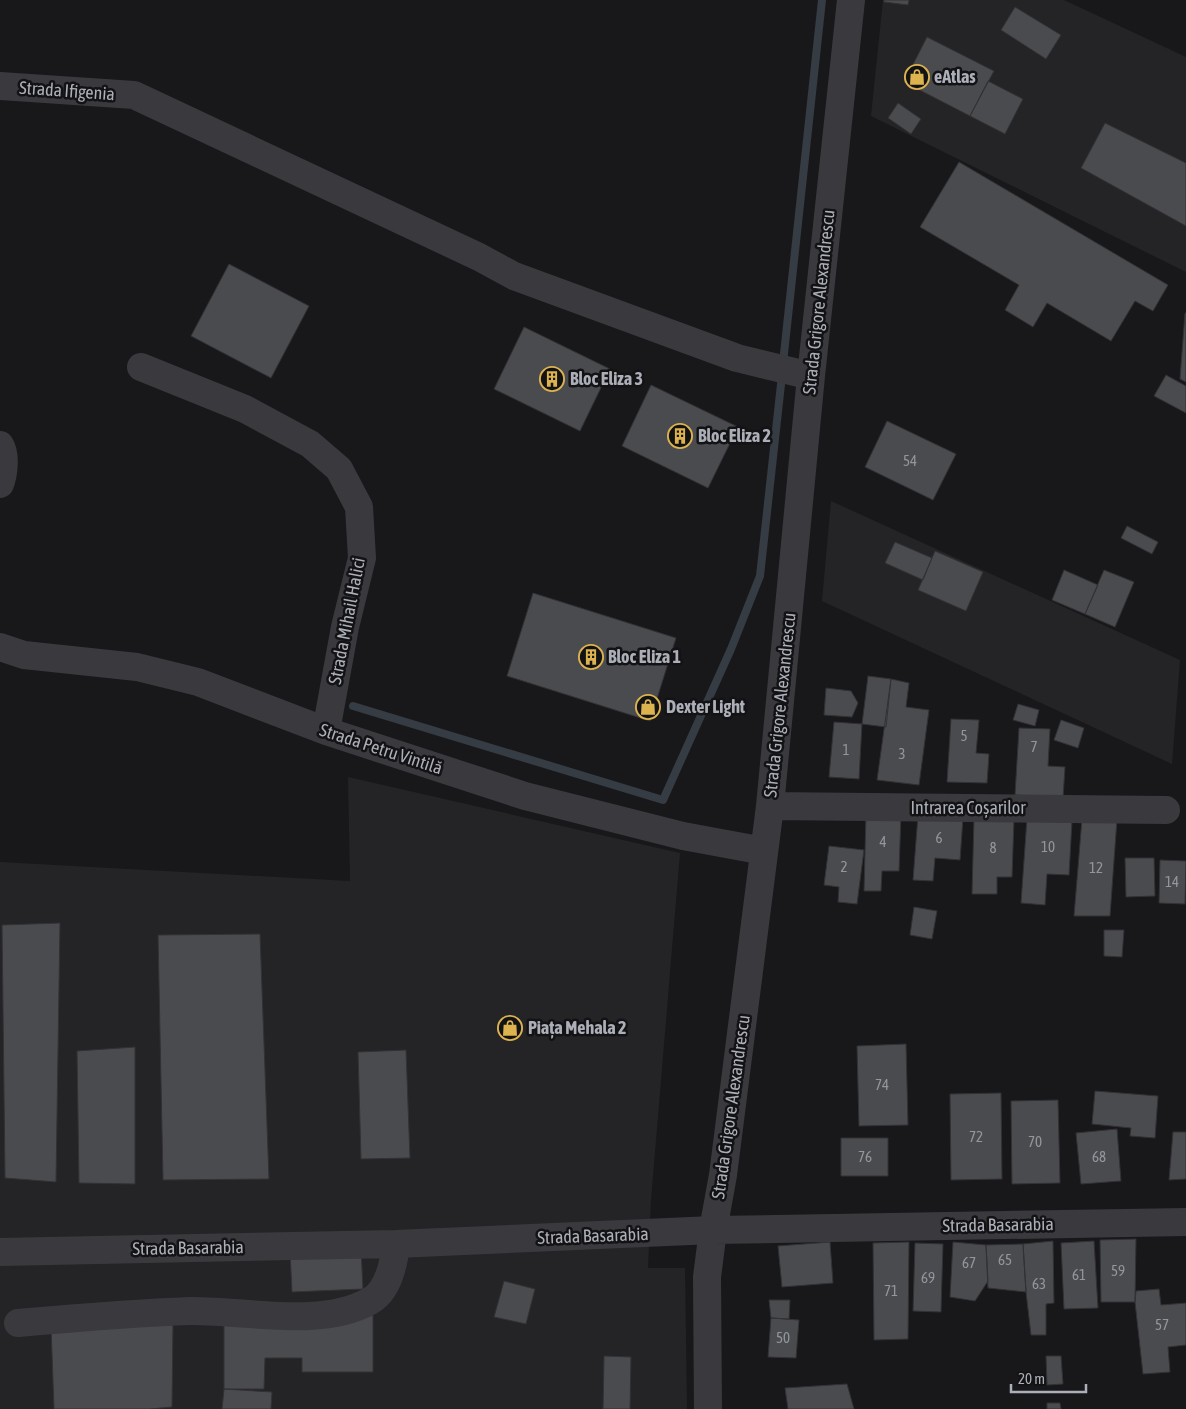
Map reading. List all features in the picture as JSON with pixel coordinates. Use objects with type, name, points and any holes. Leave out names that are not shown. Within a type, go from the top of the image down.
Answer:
[{"type":"street","name":"Strada Grigore Alexandrescu","points":[[708,1409],[707,1277],[723,1176],[770,806],[804,374],[851,0]]},
{"type":"street","name":"Strada Ifigenia","points":[[0,86],[134,95],[479,257],[514,276],[737,358],[804,374]]},
{"type":"street","name":"Strada Mihail Halici","points":[[141,367],[244,409],[310,444],[339,469],[359,507],[362,558],[345,627],[326,731]]},
{"type":"street","points":[[0,445],[4,450],[0,484]]},
{"type":"street","name":"Strada Petru Vintilă","points":[[0,647],[24,655],[137,667],[189,680],[326,731],[525,796],[683,836],[764,851]]},
{"type":"street","name":"Intrarea Coșarilor","points":[[770,806],[1166,810]]},
{"type":"street","name":"Strada Basarabia","points":[[0,1252],[396,1244],[713,1230],[1186,1222]]},
{"type":"street","points":[[18,1323],[192,1311],[317,1316],[350,1310],[372,1300],[387,1282],[394,1264],[396,1244]]},
{"type":"shaded area","points":[[883,0],[1064,0],[1186,57],[1186,272],[871,116]]},
{"type":"shaded area","points":[[831,501],[1180,660],[1172,764],[822,601]]},
{"type":"shaded area","points":[[348,777],[680,853],[651,1200],[648,1268],[685,1268],[687,1409],[0,1409],[0,862],[350,881]]},
{"type":"building","points":[[884,0],[909,0],[908,5],[884,2]]},
{"type":"building","points":[[1015,7],[1061,35],[1046,59],[1001,30]]},
{"type":"building","points":[[927,37],[994,71],[970,116],[904,82]]},
{"type":"building","points":[[988,81],[1023,99],[1005,134],[970,116]]},
{"type":"building","points":[[898,103],[921,119],[911,134],[888,118]]},
{"type":"building","points":[[1105,123],[1186,163],[1186,226],[1081,168]]},
{"type":"building","points":[[959,162],[1168,285],[1153,311],[1135,301],[1111,341],[1047,303],[1033,327],[1005,310],[1019,285],[920,227]]},
{"type":"building","points":[[229,264],[309,306],[271,378],[191,336]]},
{"type":"building","points":[[1186,313],[1186,382],[1180,379]]},
{"type":"building","name":"Bloc Eliza 3","points":[[524,327],[610,369],[580,431],[494,389]]},
{"type":"building","points":[[1166,375],[1186,386],[1186,413],[1154,396]]},
{"type":"building","name":"Bloc Eliza 2","points":[[651,385],[738,427],[708,488],[622,446]]},
{"type":"building","points":[[887,421],[956,454],[933,500],[865,467]]},
{"type":"building","points":[[1127,526],[1158,542],[1152,554],[1121,538]]},
{"type":"building","points":[[895,542],[932,558],[923,580],[885,563]]},
{"type":"building","points":[[935,551],[983,572],[966,611],[918,590]]},
{"type":"building","points":[[1064,570],[1098,585],[1085,614],[1052,600]]},
{"type":"building","points":[[1104,570],[1134,582],[1115,627],[1085,614]]},
{"type":"building","name":"Bloc Eliza 1","points":[[533,593],[676,638],[650,721],[507,676]]},
{"type":"building","points":[[868,676],[891,679],[886,727],[862,724]]},
{"type":"building","points":[[891,679],[909,683],[906,707],[929,710],[919,785],[877,780]]},
{"type":"building","points":[[826,688],[851,691],[858,703],[852,717],[824,715]]},
{"type":"building","points":[[1018,704],[1039,710],[1035,726],[1013,720]]},
{"type":"building","points":[[951,719],[979,720],[976,753],[989,754],[987,783],[947,782]]},
{"type":"building","points":[[1061,720],[1084,728],[1078,748],[1054,740]]},
{"type":"building","points":[[834,722],[862,724],[859,779],[829,777]]},
{"type":"building","points":[[1019,728],[1050,729],[1048,766],[1065,767],[1063,798],[1015,795]]},
{"type":"building","points":[[866,813],[901,814],[899,871],[882,871],[881,891],[864,891]]},
{"type":"building","points":[[918,815],[963,818],[960,860],[935,858],[933,881],[913,880]]},
{"type":"building","points":[[974,818],[1014,819],[1012,877],[997,877],[997,894],[972,894]]},
{"type":"building","points":[[1027,818],[1072,821],[1069,875],[1047,874],[1045,905],[1021,903]]},
{"type":"building","points":[[1082,819],[1117,819],[1110,916],[1074,916]]},
{"type":"building","points":[[829,846],[864,850],[857,904],[838,902],[839,887],[824,885]]},
{"type":"building","points":[[1125,858],[1154,858],[1155,896],[1126,897]]},
{"type":"building","points":[[1160,860],[1186,861],[1185,904],[1159,903]]},
{"type":"building","points":[[914,907],[937,911],[932,939],[910,935]]},
{"type":"building","points":[[60,923],[56,1182],[5,1178],[2,925]]},
{"type":"building","points":[[1104,930],[1124,930],[1122,957],[1104,956]]},
{"type":"building","points":[[260,934],[269,1179],[163,1180],[158,935]]},
{"type":"building","points":[[906,1044],[908,1125],[859,1126],[857,1046]]},
{"type":"building","points":[[135,1047],[135,1184],[79,1183],[77,1051]]},
{"type":"building","points":[[406,1050],[410,1158],[361,1159],[358,1052]]},
{"type":"building","points":[[1095,1091],[1158,1096],[1155,1138],[1130,1136],[1131,1128],[1092,1124]]},
{"type":"building","points":[[1001,1093],[1002,1179],[951,1180],[950,1094]]},
{"type":"building","points":[[1058,1100],[1060,1183],[1012,1184],[1011,1101]]},
{"type":"building","points":[[1117,1129],[1121,1181],[1081,1184],[1076,1133]]},
{"type":"building","points":[[1173,1132],[1186,1132],[1186,1179],[1169,1180]]},
{"type":"building","points":[[841,1138],[888,1138],[888,1176],[841,1176]]},
{"type":"building","points":[[1136,1239],[1135,1302],[1101,1302],[1100,1240]]},
{"type":"building","points":[[1053,1241],[1054,1303],[1046,1304],[1046,1335],[1031,1335],[1023,1244]]},
{"type":"building","points":[[1094,1241],[1098,1308],[1064,1309],[1061,1243]]},
{"type":"building","points":[[830,1242],[833,1283],[782,1287],[778,1246]]},
{"type":"building","points":[[909,1242],[908,1339],[874,1340],[873,1243]]},
{"type":"building","points":[[953,1242],[986,1245],[988,1281],[975,1301],[950,1297]]},
{"type":"building","points":[[915,1243],[943,1244],[941,1312],[913,1311]]},
{"type":"building","points":[[1023,1244],[1026,1292],[988,1288],[986,1245]]},
{"type":"building","points":[[361,1248],[363,1289],[292,1292],[290,1252]]},
{"type":"building","points":[[504,1281],[535,1289],[526,1324],[494,1317]]},
{"type":"building","points":[[1159,1289],[1161,1305],[1186,1303],[1186,1345],[1168,1347],[1170,1372],[1143,1374],[1135,1302],[1136,1291]]},
{"type":"building","points":[[769,1300],[790,1300],[789,1319],[771,1318]]},
{"type":"building","points":[[224,1314],[373,1314],[373,1372],[302,1372],[302,1358],[265,1358],[264,1389],[224,1389]]},
{"type":"building","points":[[771,1318],[799,1320],[796,1358],[768,1357]]},
{"type":"building","points":[[173,1325],[172,1407],[150,1409],[54,1409],[51,1326]]},
{"type":"building","points":[[604,1356],[631,1357],[630,1409],[603,1409]]},
{"type":"building","points":[[1046,1356],[1061,1356],[1063,1384],[1047,1385]]},
{"type":"building","points":[[847,1384],[854,1409],[788,1409],[785,1388]]},
{"type":"building","points":[[224,1389],[272,1392],[271,1409],[222,1409]]},
{"type":"building","points":[[1047,1403],[1060,1403],[1061,1409],[1047,1409]]},
{"type":"waterway","points":[[783,363],[822,0]]},
{"type":"waterway","points":[[353,706],[663,800],[731,649],[760,576],[782,375]]},
{"type":"place","name":"eAtlas","points":[[917,77]]},
{"type":"place","name":"Bloc Eliza 3","points":[[552,379]]},
{"type":"place","name":"Bloc Eliza 2","points":[[680,436]]},
{"type":"place","name":"Bloc Eliza 1","points":[[591,657]]},
{"type":"place","name":"Dexter Light","points":[[648,707]]},
{"type":"place","name":"Piața Mehala 2","points":[[510,1028]]}]
